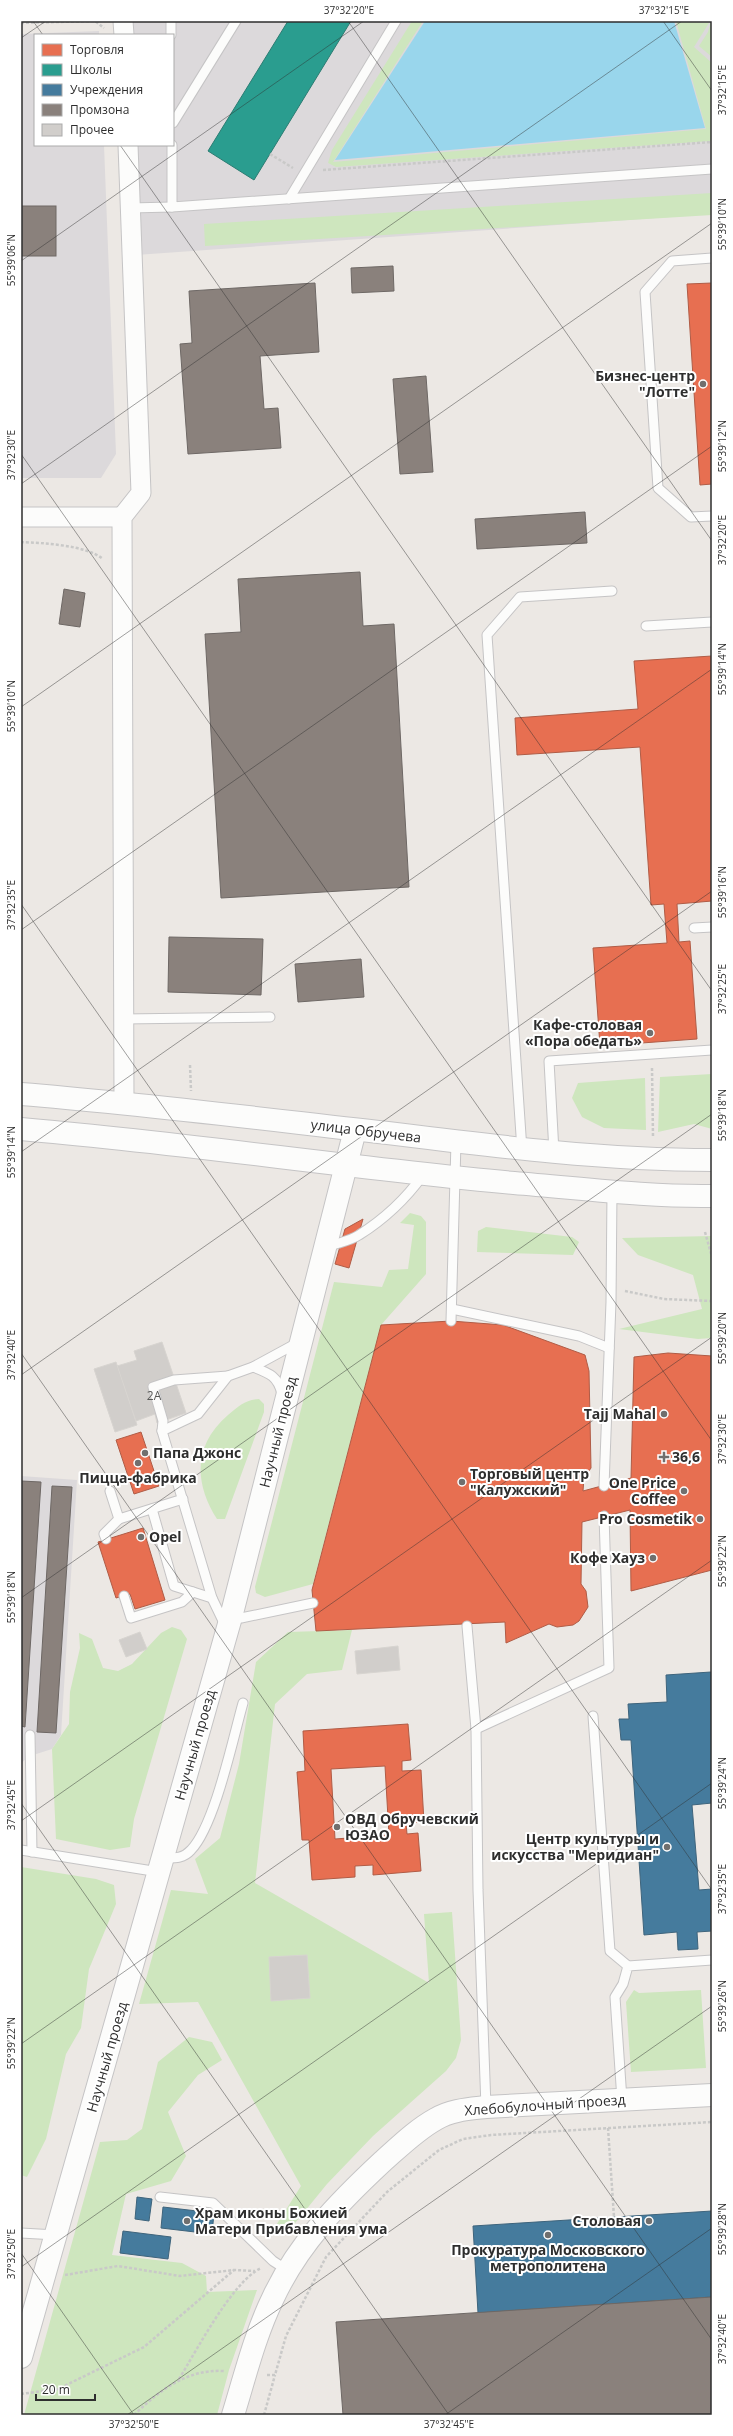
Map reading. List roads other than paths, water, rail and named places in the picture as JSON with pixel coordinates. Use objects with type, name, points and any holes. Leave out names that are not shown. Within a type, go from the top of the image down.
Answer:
[{"type":"street","points":[[123,21],[124,34]]},
{"type":"street","points":[[124,1102],[122,517],[141,493],[128,146]]},
{"type":"street","points":[[21,517],[122,517]]},
{"type":"street","name":"улица Обручева","points":[[21,1094],[124,1102],[522,1150],[661,1160],[712,1160]]},
{"type":"street","points":[[21,1129],[122,1138],[454,1177],[612,1191],[712,1196]]},
{"type":"street","name":"Научный проезд","points":[[21,2357],[230,1624],[324,1248],[348,1164],[355,1130]]},
{"type":"street","name":"Хлебобулочный проезд","points":[[233,2415],[273,2298],[280,2266],[311,2236],[353,2190],[417,2132],[437,2118],[456,2111],[486,2107],[712,2095]]},
{"type":"lane","points":[[171,21],[171,34]]},
{"type":"lane","points":[[174,121],[236,21]]},
{"type":"lane","points":[[289,199],[396,21]]},
{"type":"lane","points":[[172,146],[172,207]]},
{"type":"lane","points":[[130,208],[172,207],[712,169]]},
{"type":"lane","points":[[712,258],[672,261],[645,292],[658,488],[691,517],[712,516]]},
{"type":"lane","points":[[522,1150],[487,635],[520,598],[612,591]]},
{"type":"lane","points":[[646,626],[712,622]]},
{"type":"lane","points":[[694,928],[712,927]]},
{"type":"lane","points":[[123,1019],[270,1017]]},
{"type":"lane","points":[[554,1153],[549,1061],[712,1050]]},
{"type":"lane","points":[[451,1321],[456,1142]]},
{"type":"lane","points":[[324,1248],[358,1236],[407,1198],[424,1174]]},
{"type":"lane","points":[[604,1486],[611,1289],[612,1191]]},
{"type":"lane","points":[[452,1309],[579,1336],[609,1348]]},
{"type":"lane","points":[[300,1342],[253,1367],[228,1376],[174,1380],[152,1387],[163,1421],[162,1431],[212,1598],[230,1624],[241,1618],[313,1603]]},
{"type":"lane","points":[[253,1367],[273,1374],[280,1384],[284,1405]]},
{"type":"lane","points":[[162,1431],[198,1414],[228,1376]]},
{"type":"lane","points":[[110,1491],[119,1519]]},
{"type":"lane","points":[[106,1540],[104,1534],[119,1519],[183,1499]]},
{"type":"lane","points":[[152,1509],[174,1586],[212,1598]]},
{"type":"lane","points":[[476,1729],[609,1668],[604,1516]]},
{"type":"lane","points":[[124,1596],[131,1618],[182,1602],[193,1592]]},
{"type":"lane","points":[[467,1626],[476,1729],[478,1890],[486,2107]]},
{"type":"lane","points":[[21,1850],[161,1865],[179,1858],[191,1850],[200,1836],[212,1810],[243,1703]]},
{"type":"lane","points":[[593,1716],[610,1951],[628,1966],[712,1960]]},
{"type":"lane","points":[[30,1735],[32,1852]]},
{"type":"lane","points":[[622,2100],[615,1997],[623,1984],[628,1966]]},
{"type":"lane","points":[[160,2197],[212,2203],[280,2266]]},
{"type":"lane","points":[[21,2233],[56,2235]]},
{"type":"water","points":[[425,21],[674,21],[705,128],[335,160]]},
{"type":"place","name":"Бизнес-центр \"Лотте\"","points":[[703,384]]},
{"type":"place","name":"Кафе-столовая «Пора обедать»","points":[[650,1033]]},
{"type":"place","name":"Tajj Mahal","points":[[664,1414]]},
{"type":"place","name":"Папа Джонс","points":[[145,1453]]},
{"type":"place","name":"36,6","points":[[664,1457]]},
{"type":"place","name":"Пицца-фабрика","points":[[138,1463]]},
{"type":"place","name":"Торговый центр \"Калужский\"","points":[[462,1482]]},
{"type":"place","name":"One Price Coffee","points":[[684,1491]]},
{"type":"place","name":"Pro Cosmetik","points":[[700,1519]]},
{"type":"place","name":"Opel","points":[[141,1537]]},
{"type":"place","name":"Кофе Хауз","points":[[653,1558]]},
{"type":"place","name":"ОВД Обручевский ЮЗАО","points":[[337,1827]]},
{"type":"place","name":"Центр культуры и искусства \"Меридиан\"","points":[[667,1847]]},
{"type":"place","name":"Храм иконы Божией Матери Прибавления ума","points":[[187,2221]]},
{"type":"place","name":"Столовая","points":[[649,2221]]},
{"type":"place","name":"Прокуратура Московского метрополитена","points":[[548,2235]]}]
